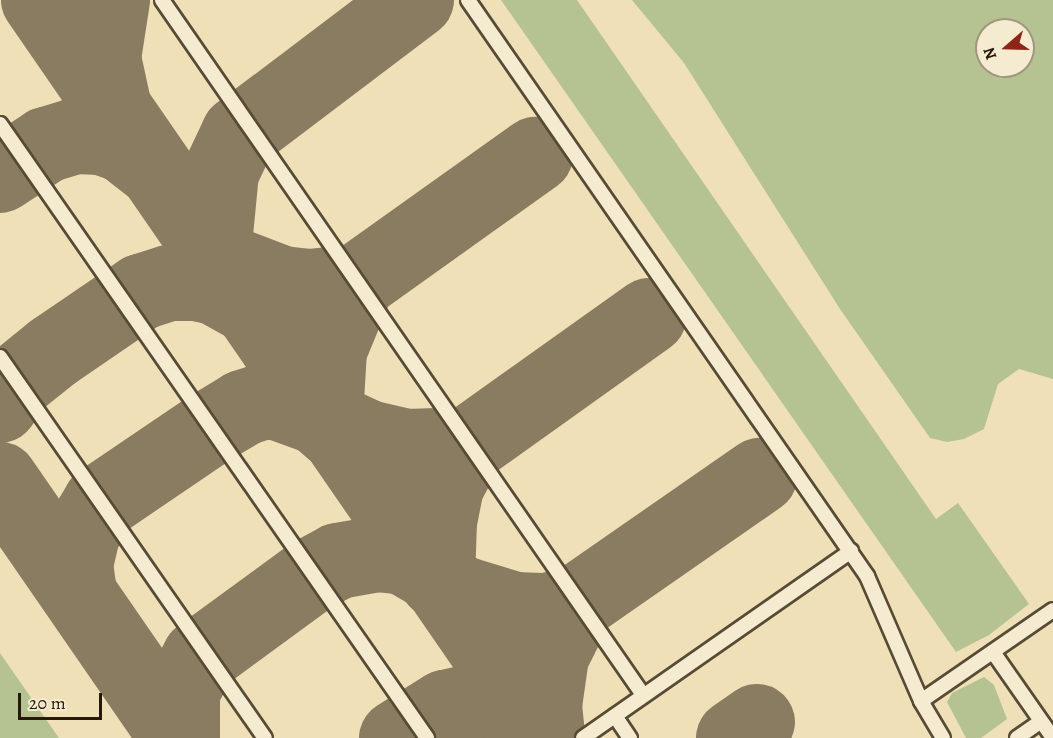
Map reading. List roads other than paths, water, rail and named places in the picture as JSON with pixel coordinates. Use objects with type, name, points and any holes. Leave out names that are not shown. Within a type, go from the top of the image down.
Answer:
[{"type":"lane","points":[[162,0],[644,695]]},
{"type":"lane","points":[[468,0],[851,551],[874,588],[921,701],[943,738]]},
{"type":"lane","points":[[0,124],[427,738]]},
{"type":"lane","points":[[0,357],[266,738]]},
{"type":"lane","points":[[584,738],[851,551]]},
{"type":"lane","points":[[921,701],[1053,610]]},
{"type":"lane","points":[[993,652],[1053,738]]},
{"type":"lane","points":[[615,716],[630,738]]},
{"type":"lane","points":[[1017,738],[1041,722]]}]
